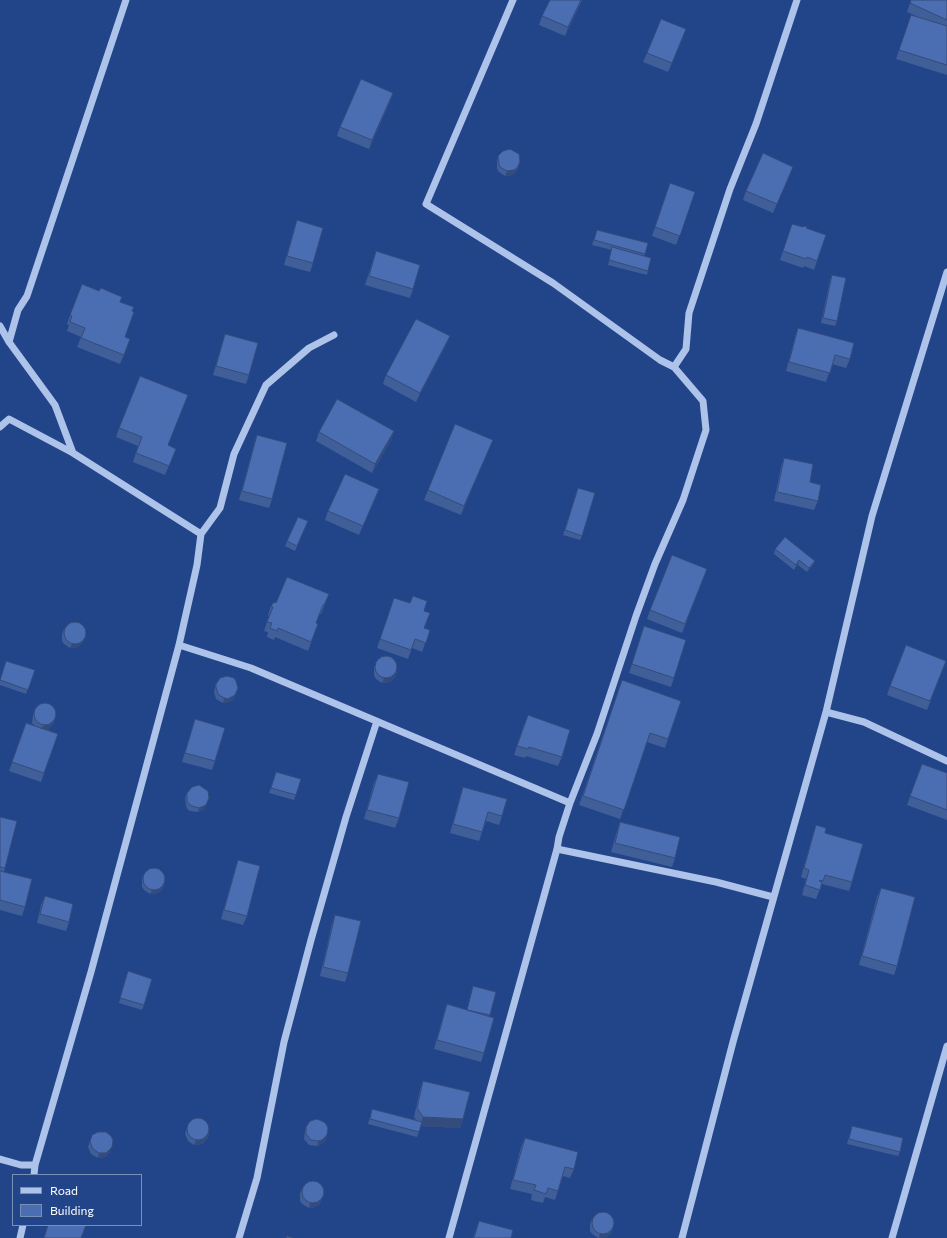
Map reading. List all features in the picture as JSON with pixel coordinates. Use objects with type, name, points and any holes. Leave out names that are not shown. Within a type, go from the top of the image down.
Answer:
[{"type":"street","points":[[9,342],[18,310],[27,296],[126,0]]},
{"type":"street","points":[[449,1238],[557,849],[559,837],[570,803],[597,734],[636,616],[655,564],[683,500],[706,430],[703,402],[674,367],[660,360],[553,283],[426,204],[513,0]]},
{"type":"street","points":[[674,367],[686,349],[689,313],[730,189],[756,124],[797,0]]},
{"type":"street","points":[[682,1238],[733,1042],[826,712],[872,516],[947,272]]},
{"type":"street","points":[[0,326],[9,342],[55,405],[73,453]]},
{"type":"street","points":[[34,1174],[35,1165],[91,972],[179,645],[197,565],[201,534],[220,508],[234,454],[266,385],[309,348],[334,336]]},
{"type":"street","points":[[0,427],[9,419],[73,453],[201,534]]},
{"type":"street","points":[[179,645],[252,668],[570,803]]},
{"type":"street","points":[[826,712],[864,722],[947,761]]},
{"type":"street","points":[[239,1238],[257,1178],[284,1042],[310,940],[377,721]]},
{"type":"street","points":[[557,849],[708,881],[773,897]]},
{"type":"street","points":[[892,1238],[947,1046]]},
{"type":"street","points":[[0,1159],[21,1165],[35,1165]]},
{"type":"street","points":[[20,1238],[23,1226]]},
{"type":"building","points":[[550,0],[581,0],[568,27],[542,16]]},
{"type":"building","points":[[911,0],[947,0],[947,20],[910,3]]},
{"type":"building","points":[[911,15],[947,26],[947,65],[899,50]]},
{"type":"building","points":[[661,19],[686,29],[672,63],[647,53]]},
{"type":"building","points":[[361,79],[393,93],[372,140],[340,127]]},
{"type":"building","points":[[510,149],[519,154],[520,162],[517,168],[507,171],[500,167],[498,156],[503,151]]},
{"type":"building","points":[[763,153],[793,167],[777,204],[746,191]]},
{"type":"building","points":[[670,183],[695,192],[680,236],[655,227]]},
{"type":"building","points":[[297,220],[323,228],[313,263],[287,256]]},
{"type":"building","points":[[792,224],[804,226],[826,235],[817,261],[783,251]]},
{"type":"building","points":[[597,230],[648,243],[645,254],[594,240]]},
{"type":"building","points":[[612,247],[651,258],[648,271],[609,260]]},
{"type":"building","points":[[376,251],[420,265],[413,289],[369,276]]},
{"type":"building","points":[[832,275],[846,278],[837,321],[823,318]]},
{"type":"building","points":[[82,284],[99,291],[101,288],[122,297],[120,302],[134,307],[132,311],[134,312],[125,337],[130,339],[124,355],[81,338],[85,328],[70,322],[72,316],[70,315]]},
{"type":"building","points":[[416,319],[450,336],[420,393],[386,375]]},
{"type":"building","points":[[798,328],[854,343],[850,359],[835,355],[830,373],[789,362]]},
{"type":"building","points":[[225,334],[258,343],[249,375],[216,366]]},
{"type":"building","points":[[140,376],[188,395],[168,445],[176,449],[169,466],[136,453],[142,437],[119,428]]},
{"type":"building","points":[[337,399],[394,431],[375,464],[319,432]]},
{"type":"building","points":[[455,424],[493,440],[464,506],[428,490]]},
{"type":"building","points":[[257,435],[287,443],[272,499],[242,491]]},
{"type":"building","points":[[784,458],[813,464],[810,482],[821,485],[818,501],[777,492]]},
{"type":"building","points":[[345,474],[379,489],[363,526],[328,511]]},
{"type":"building","points":[[578,488],[595,493],[582,536],[565,530]]},
{"type":"building","points":[[298,517],[308,521],[297,546],[287,541]]},
{"type":"building","points":[[785,537],[815,561],[809,568],[799,560],[796,565],[775,549]]},
{"type":"building","points":[[672,555],[707,569],[685,624],[650,610]]},
{"type":"building","points":[[287,577],[329,594],[316,623],[318,624],[311,642],[278,628],[277,631],[270,628],[272,623],[267,622],[273,607],[271,606],[274,602],[276,603]]},
{"type":"building","points":[[413,596],[427,601],[424,611],[430,613],[424,628],[430,630],[426,643],[415,639],[411,650],[380,639],[394,598],[410,603]]},
{"type":"building","points":[[75,622],[83,625],[86,633],[83,641],[75,644],[67,641],[64,633],[67,625]]},
{"type":"building","points":[[644,626],[686,640],[674,678],[632,664]]},
{"type":"building","points":[[906,645],[946,661],[930,701],[890,686]]},
{"type":"building","points":[[386,656],[394,659],[397,667],[394,675],[386,678],[378,675],[375,667],[378,659]]},
{"type":"building","points":[[6,661],[35,670],[28,690],[0,680]]},
{"type":"building","points":[[227,676],[234,678],[238,688],[235,695],[228,699],[218,694],[216,687],[216,684],[220,678]]},
{"type":"building","points":[[622,680],[681,701],[668,739],[650,733],[624,810],[583,796]]},
{"type":"building","points":[[45,703],[53,706],[56,714],[53,722],[45,725],[37,722],[34,714],[37,706]]},
{"type":"building","points":[[528,715],[570,730],[562,757],[529,747],[528,749],[517,746]]},
{"type":"building","points":[[195,719],[225,728],[215,761],[185,753]]},
{"type":"building","points":[[26,723],[58,734],[44,773],[12,762]]},
{"type":"building","points":[[922,764],[947,773],[947,810],[910,796]]},
{"type":"building","points":[[276,772],[301,779],[296,795],[271,788]]},
{"type":"building","points":[[378,774],[409,782],[399,818],[367,810]]},
{"type":"building","points":[[199,785],[208,791],[209,798],[206,805],[199,808],[189,804],[187,801],[187,793],[192,787]]},
{"type":"building","points":[[463,787],[507,799],[502,816],[488,812],[482,832],[453,824]]},
{"type":"building","points":[[0,817],[17,821],[5,868],[0,867]]},
{"type":"building","points":[[620,822],[680,837],[675,858],[615,843]]},
{"type":"building","points":[[816,825],[826,828],[825,833],[863,844],[852,882],[825,875],[823,881],[819,881],[822,882],[820,890],[805,885],[809,870],[804,868]]},
{"type":"building","points":[[238,860],[260,866],[247,916],[224,910]]},
{"type":"building","points":[[154,868],[162,871],[165,879],[162,887],[154,890],[146,887],[143,879],[146,871]]},
{"type":"building","points":[[0,871],[32,879],[25,907],[0,900]]},
{"type":"building","points":[[881,888],[915,897],[897,966],[862,956]]},
{"type":"building","points":[[45,896],[73,904],[69,922],[40,914]]},
{"type":"building","points":[[335,915],[361,921],[348,973],[323,967]]},
{"type":"building","points":[[128,971],[152,979],[144,1005],[120,998]]},
{"type":"building","points":[[473,986],[496,992],[490,1015],[467,1010]]},
{"type":"building","points":[[447,1004],[494,1018],[484,1053],[437,1040]]},
{"type":"building","points":[[423,1081],[470,1092],[463,1119],[423,1117],[417,1108]]},
{"type":"building","points":[[372,1109],[422,1122],[419,1132],[370,1119]]},
{"type":"building","points":[[198,1118],[206,1121],[209,1129],[206,1137],[198,1140],[190,1137],[187,1129],[190,1121]]},
{"type":"building","points":[[317,1119],[324,1122],[328,1128],[327,1135],[322,1140],[318,1141],[311,1140],[306,1134],[306,1127],[310,1121]]},
{"type":"building","points":[[852,1126],[903,1138],[900,1152],[849,1139]]},
{"type":"building","points":[[98,1132],[106,1132],[113,1140],[112,1147],[106,1153],[99,1153],[93,1149],[90,1142],[92,1135]]},
{"type":"building","points":[[525,1138],[578,1152],[574,1169],[565,1167],[558,1191],[548,1188],[546,1194],[534,1190],[536,1185],[513,1180]]},
{"type":"building","points":[[313,1181],[321,1184],[324,1192],[321,1200],[313,1203],[305,1200],[302,1192],[305,1184]]},
{"type":"building","points":[[603,1212],[611,1215],[614,1223],[611,1231],[603,1234],[595,1231],[592,1223],[595,1215]]},
{"type":"building","points":[[479,1221],[513,1230],[511,1238],[474,1238]]},
{"type":"building","points":[[48,1226],[86,1226],[81,1238],[44,1238]]}]
